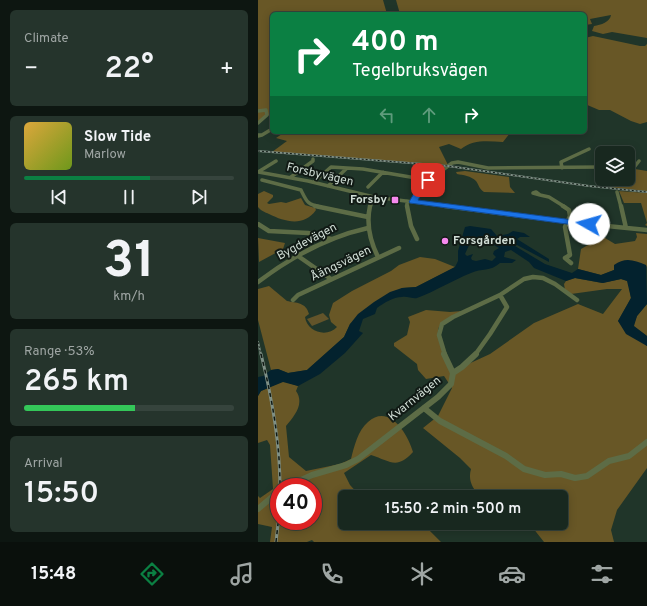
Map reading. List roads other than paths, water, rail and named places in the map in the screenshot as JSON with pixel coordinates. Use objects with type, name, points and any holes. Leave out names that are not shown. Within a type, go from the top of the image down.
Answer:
[{"type":"street","points":[[258,110],[270,110]]},
{"type":"street","points":[[258,123],[267,115],[266,110]]},
{"type":"street","points":[[259,136],[270,131]]},
{"type":"street","points":[[562,168],[562,162],[588,149]]},
{"type":"street","points":[[291,177],[310,164],[313,159]]},
{"type":"street","points":[[258,172],[276,161]]},
{"type":"street","points":[[636,166],[639,161]]},
{"type":"street","points":[[413,202],[423,184],[452,163],[458,162],[488,168],[595,167]]},
{"type":"street","points":[[314,182],[331,167],[363,169],[428,180]]},
{"type":"street","points":[[328,186],[346,169]]},
{"type":"street","name":"Forsbyvägen","points":[[258,172],[291,177],[374,197],[568,222],[647,230]]},
{"type":"street","points":[[368,187],[383,172]]},
{"type":"street","points":[[260,182],[269,174]]},
{"type":"street","points":[[260,182],[301,190],[306,202],[312,205],[368,217]]},
{"type":"street","points":[[617,192],[626,228]]},
{"type":"street","points":[[540,195],[549,197],[568,209],[570,213],[565,227],[570,255],[565,258],[571,263]]},
{"type":"street","points":[[374,197],[370,205],[368,228],[378,257]]},
{"type":"street","points":[[408,201],[406,208],[411,227],[417,239]]},
{"type":"street","points":[[258,224],[269,231],[308,233],[331,239]]},
{"type":"street","name":"Bygdevägen","points":[[258,282],[298,256],[331,239],[345,233],[368,228]]},
{"type":"street","name":"Åängsvägen","points":[[293,300],[298,295],[399,248]]},
{"type":"street","points":[[298,256],[331,279]]},
{"type":"street","name":"Kvarnvägen","points":[[304,478],[312,474],[346,465],[358,459],[438,398],[451,384],[452,373],[442,349],[439,335],[442,324],[453,317],[500,295],[524,279],[533,277],[543,278],[549,281],[577,300]]},
{"type":"street","points":[[452,373],[460,368],[484,344],[507,307],[506,302],[500,295]]},
{"type":"street","points":[[424,408],[440,421],[506,456],[524,469],[544,475],[561,474],[575,478],[587,476],[609,462],[629,456],[647,442]]},
{"type":"street","points":[[258,509],[270,499]]},
{"type":"water","points":[[470,226],[491,229],[497,236],[508,234],[513,231],[524,233],[530,237],[520,237],[517,239],[549,259],[549,262],[517,245],[515,246],[545,264],[572,273],[578,269],[601,275],[614,270],[614,265],[618,262],[626,260],[646,265],[647,304],[637,316],[634,326],[647,336],[647,346],[626,334],[618,321],[631,298],[627,281],[621,279],[603,283],[575,278],[566,281],[534,268],[529,262],[511,250],[505,252],[504,257],[516,260],[512,263],[500,263],[493,268],[464,276],[417,298],[399,297],[386,302],[377,308],[375,314],[363,319],[359,331],[363,333],[345,353],[320,374],[298,386],[283,382],[261,391],[258,396],[258,377],[263,376],[271,370],[278,369],[288,373],[307,370],[344,337],[350,324],[358,314],[374,302],[390,292],[402,288],[416,287],[455,267],[458,261],[458,251],[465,227]],"holes":[[[471,241],[492,244],[499,248],[494,251],[493,254],[496,257],[492,261],[485,259],[476,261],[472,260],[471,258],[473,254],[467,256],[465,254]]]},
{"type":"railway","points":[[258,151],[448,166],[589,186],[647,192]]},
{"type":"railway","points":[[258,342],[261,355]]},
{"type":"railway","points":[[261,354],[275,420],[280,478]]},
{"type":"railway","points":[[276,542],[277,530]]},
{"type":"place","name":"Forsby","points":[[395,200]]},
{"type":"place","name":"Forsgården","points":[[445,241]]}]
